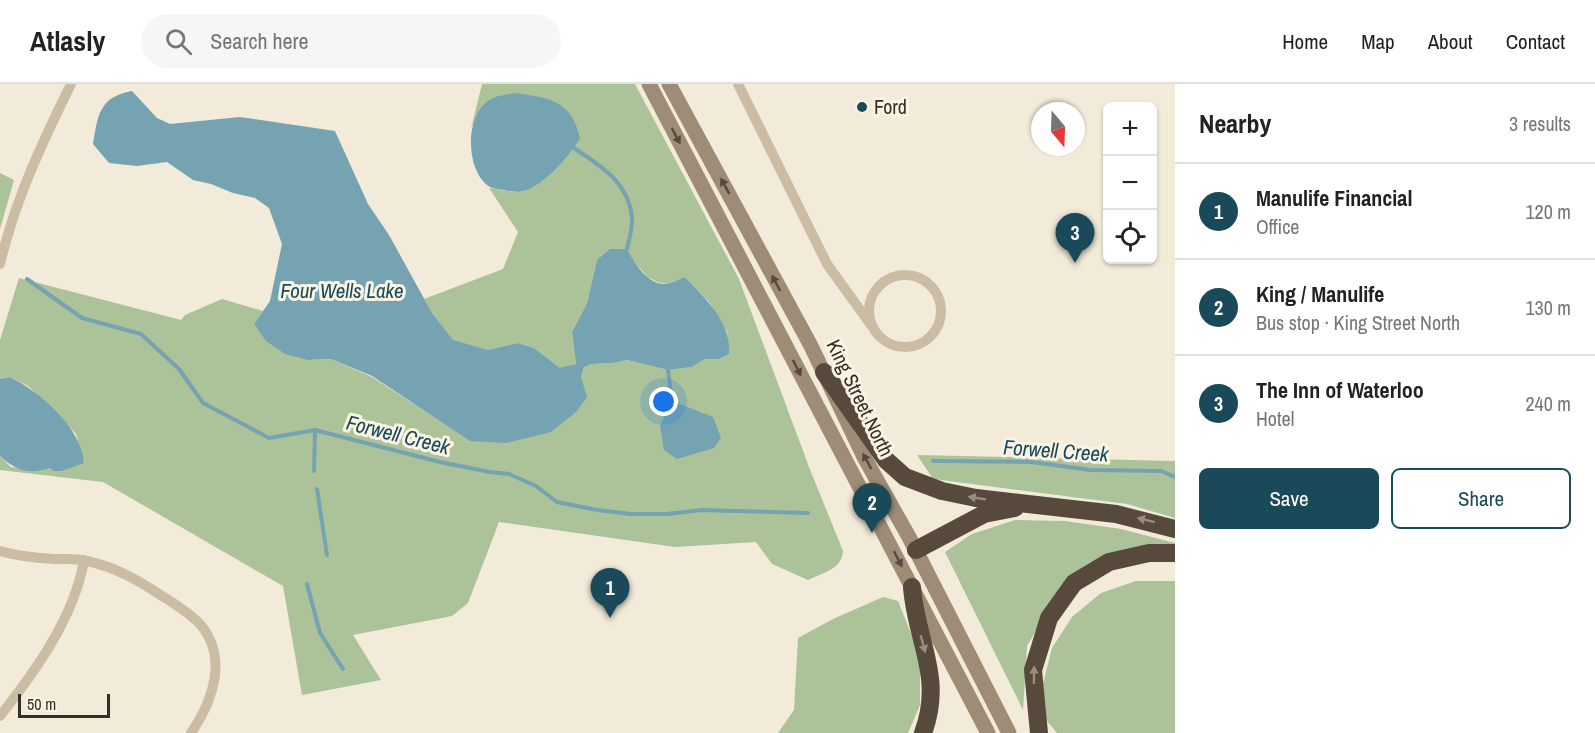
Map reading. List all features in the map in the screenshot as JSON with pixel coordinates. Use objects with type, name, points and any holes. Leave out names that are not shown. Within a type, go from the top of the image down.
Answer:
[{"type":"highway","points":[[824,372],[886,460],[905,477],[942,491],[976,498],[1116,514],[1175,529]]},
{"type":"highway","points":[[916,550],[984,514],[1011,508],[1056,507]]},
{"type":"highway","points":[[1039,733],[1033,670],[1049,618],[1074,582],[1109,562],[1149,553],[1175,553]]},
{"type":"highway","points":[[912,586],[914,612],[925,647],[931,678],[931,697],[923,733]]},
{"type":"main road","name":"King Street North","points":[[649,84],[988,733]]},
{"type":"main road","name":"King Street North","points":[[669,84],[824,372],[864,457],[916,550],[1009,733]]},
{"type":"street","points":[[0,264],[37,152],[71,84]]},
{"type":"street","points":[[738,84],[827,264],[882,339],[893,345],[908,347],[920,344],[931,336],[941,316],[936,292],[920,278],[907,275],[895,276],[883,282],[870,300],[869,312],[872,325]]},
{"type":"street","points":[[0,551],[35,558],[84,560],[116,569],[187,612],[201,625],[213,648],[216,669],[213,691],[204,714],[191,733]]},
{"type":"street","points":[[0,716],[56,637],[81,580],[84,560]]},
{"type":"green space","points":[[482,84],[635,84],[739,279],[843,551],[842,557],[831,570],[808,580],[772,564],[756,542],[675,547],[499,522],[468,603],[452,616],[353,635],[381,680],[302,695],[283,586],[103,482],[0,470],[0,456],[11,467],[42,470],[50,468],[62,471],[84,462],[76,434],[53,409],[28,386],[10,377],[0,379],[0,340],[19,278],[181,320],[185,315],[222,299],[263,311],[254,324],[308,360],[331,359],[372,377],[471,441],[581,377],[584,367],[592,364],[627,360],[668,370],[692,367],[705,359],[721,359],[729,354],[727,332],[709,302],[685,277],[667,284],[648,277],[634,262],[597,260],[587,303],[572,332],[576,364],[561,369],[534,348],[518,343],[488,350],[453,341],[424,299],[503,269],[518,232],[489,188],[517,192],[535,186],[561,164],[580,139],[477,115],[471,129]]},
{"type":"green space","points":[[0,173],[14,180],[0,229]]},
{"type":"green space","points":[[917,455],[1175,461],[1175,518],[1127,504],[933,479]]},
{"type":"green space","points":[[1015,520],[1065,521],[1121,529],[1175,543],[1175,547],[1066,581],[1027,646],[1023,710],[945,552],[972,534]]},
{"type":"green space","points":[[1136,581],[1175,581],[1175,733],[1057,733],[1047,721],[1043,684],[1052,648],[1072,617],[1101,593]]},
{"type":"green space","points":[[883,597],[898,601],[914,641],[920,666],[920,705],[908,733],[778,733],[794,710],[798,638],[833,619]]},
{"type":"water","name":"Four Wells Lake","points":[[132,91],[157,118],[170,124],[240,117],[335,131],[368,204],[389,235],[432,313],[453,340],[488,350],[518,343],[534,348],[560,368],[576,364],[572,332],[587,303],[597,260],[610,249],[627,249],[638,266],[653,281],[666,284],[685,277],[709,302],[722,322],[729,343],[729,354],[720,359],[705,359],[692,367],[668,370],[627,360],[592,364],[584,367],[581,377],[587,397],[576,412],[551,432],[506,443],[470,441],[372,376],[331,359],[308,360],[285,354],[266,341],[254,324],[270,301],[282,244],[269,208],[255,198],[193,180],[167,162],[137,166],[109,163],[93,144],[99,116],[106,103],[121,94]]},
{"type":"water","points":[[514,93],[548,99],[557,103],[572,116],[580,139],[561,164],[545,179],[536,186],[518,192],[495,189],[487,185],[475,166],[471,140],[476,116],[482,106],[491,99]]},
{"type":"water","points":[[10,377],[34,391],[57,412],[76,437],[84,463],[62,471],[53,471],[50,468],[29,471],[11,465],[0,456],[0,379]]},
{"type":"water","points":[[672,401],[713,417],[721,438],[714,448],[677,459],[664,450],[660,426]]},
{"type":"waterway","points":[[574,148],[612,176],[625,194],[632,217],[627,249]]},
{"type":"waterway","name":"Forwell Creek","points":[[27,279],[82,318],[141,334],[179,369],[203,403],[269,438],[315,430],[440,462],[509,474],[536,486],[557,502],[597,510],[631,514],[667,514],[702,510],[808,513]]},
{"type":"waterway","points":[[668,370],[672,401]]},
{"type":"waterway","points":[[314,471],[315,430]]},
{"type":"waterway","name":"Forwell Creek","points":[[933,461],[1032,462],[1090,470],[1161,471],[1175,477]]},
{"type":"waterway","points":[[317,489],[327,555]]},
{"type":"waterway","points":[[307,584],[320,633],[343,669]]},
{"type":"place","name":"Ford","points":[[862,107]]},
{"type":"place","name":"The Inn of Waterloo","points":[[1075,263]]},
{"type":"place","name":"King / Manulife","points":[[872,533]]},
{"type":"place","name":"Manulife Financial","points":[[610,618]]}]
